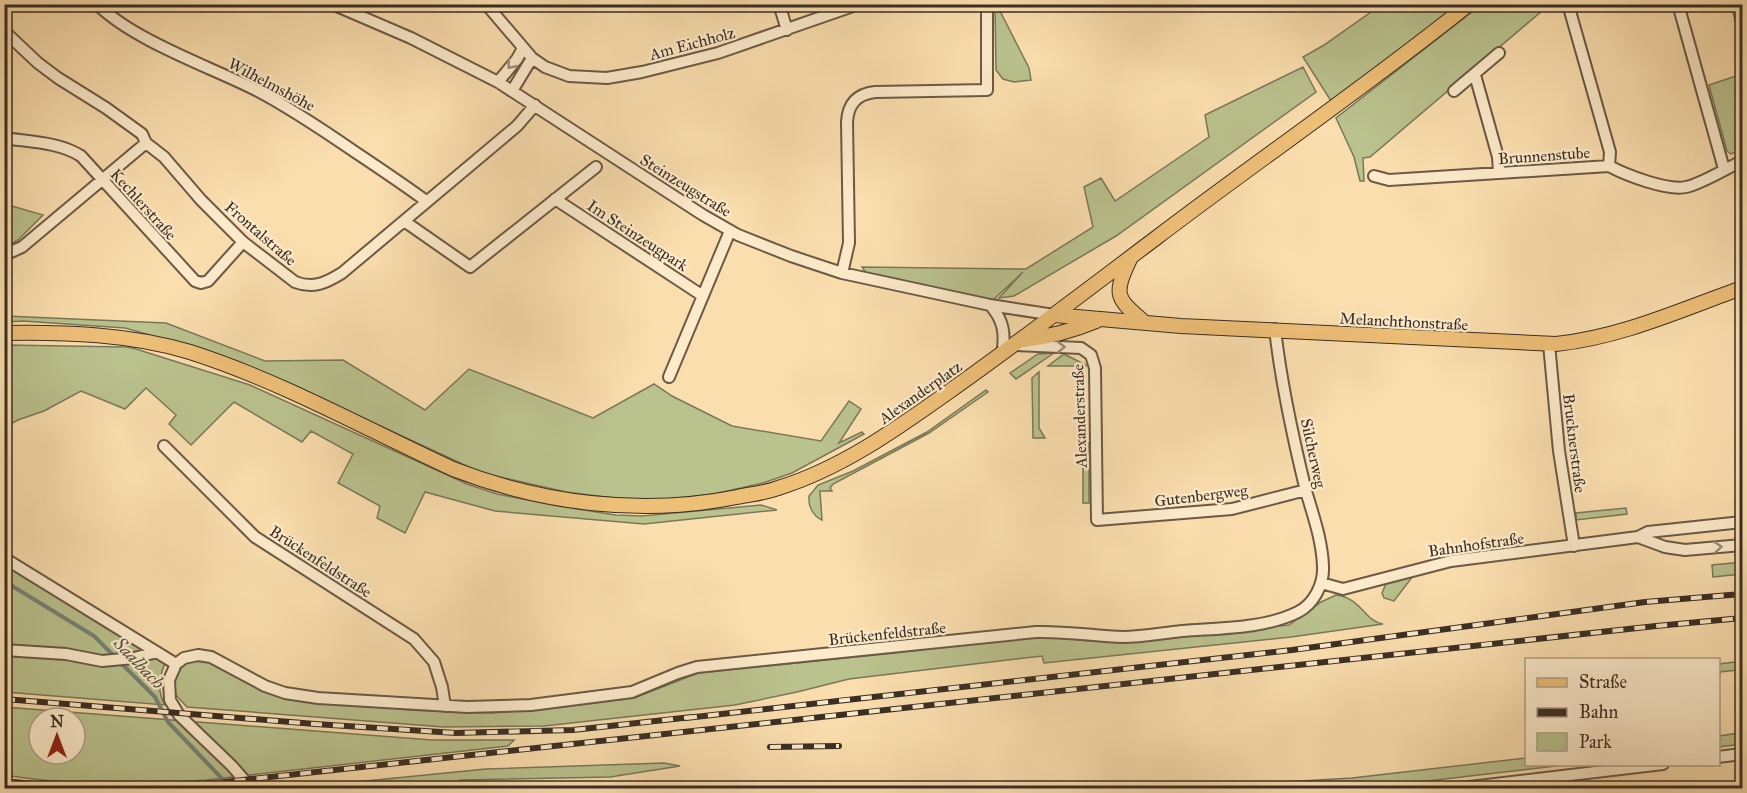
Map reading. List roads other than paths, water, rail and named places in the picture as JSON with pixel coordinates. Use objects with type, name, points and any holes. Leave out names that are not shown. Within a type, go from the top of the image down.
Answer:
[{"type":"main road","name":"Alexanderplatz","points":[[4,333],[40,332],[110,337],[190,352],[290,392],[462,472],[520,491],[560,499],[622,505],[688,504],[765,492],[796,482],[885,436],[1018,343],[1469,4]]},
{"type":"main road","points":[[1131,257],[1120,284],[1120,299],[1144,322]]},
{"type":"main road","name":"Melanchthonstraße","points":[[1054,315],[1099,320],[1549,344],[1589,340],[1623,332],[1743,288]]},
{"type":"main road","points":[[1018,343],[1072,331],[1099,320]]},
{"type":"street","name":"Wilhelmshöhe","points":[[97,4],[104,11],[157,43],[299,113],[426,201]]},
{"type":"street","name":"Steinzeugstraße","points":[[332,4],[411,38],[498,82],[730,231],[791,256],[842,273],[990,305],[1054,315]]},
{"type":"street","points":[[486,4],[532,58],[512,91]]},
{"type":"street","points":[[779,4],[787,30]]},
{"type":"street","name":"Am Eichholz","points":[[532,58],[545,67],[569,76],[607,78],[642,72],[718,53],[859,4]]},
{"type":"street","points":[[842,273],[849,243],[847,122],[851,104],[862,95],[875,92],[987,90],[987,4]]},
{"type":"street","points":[[1568,4],[1610,152],[1609,166]]},
{"type":"street","points":[[1678,4],[1724,169]]},
{"type":"street","name":"Frontalstraße","points":[[4,31],[38,63],[142,134],[146,143],[164,157],[201,200],[243,242],[301,285],[317,286],[342,273],[517,126],[535,105]]},
{"type":"street","points":[[498,82],[523,48]]},
{"type":"street","points":[[1454,91],[1499,53]]},
{"type":"street","points":[[1475,75],[1498,157],[1499,173]]},
{"type":"street","name":"Kechlerstraße","points":[[4,138],[71,149],[81,156],[195,281],[201,283],[208,281],[243,242]]},
{"type":"street","points":[[4,255],[22,247],[146,143]]},
{"type":"street","name":"Brunnenstube","points":[[1374,176],[1389,180],[1609,166],[1620,172],[1678,188],[1689,187],[1743,161]]},
{"type":"street","name":"Im Steinzeugpark","points":[[404,221],[470,267],[596,167]]},
{"type":"street","name":"Im Steinzeugpark","points":[[555,199],[703,296]]},
{"type":"street","points":[[669,377],[730,231]]},
{"type":"street","points":[[990,305],[1002,322],[1004,345],[1002,354]]},
{"type":"street","name":"Silcherweg","points":[[1275,329],[1306,490],[1318,531],[1323,567],[1321,583]]},
{"type":"street","name":"Alexanderstraße","points":[[1018,343],[1081,348],[1091,355],[1095,368],[1097,520]]},
{"type":"street","name":"Brucknerstraße","points":[[1549,344],[1559,451],[1574,546]]},
{"type":"street","name":"Brückenfeldstraße","points":[[164,446],[255,537],[414,639],[434,662],[445,706]]},
{"type":"street","name":"Gutenbergweg","points":[[1097,520],[1232,509],[1306,490]]},
{"type":"street","name":"Bahnhofstraße","points":[[1321,583],[1343,589],[1443,563],[1638,537],[1648,532],[1743,522]]},
{"type":"street","points":[[1684,529],[1678,542],[1685,550]]},
{"type":"street","name":"Bahnhofstraße","points":[[1638,537],[1665,547],[1685,550],[1743,545]]},
{"type":"street","points":[[4,558],[176,664],[169,680],[170,700],[179,715],[232,766],[250,789]]},
{"type":"street","name":"Brückenfeldstraße","points":[[176,664],[191,656],[211,657],[265,686],[285,693],[318,698],[491,708],[569,701],[632,692],[697,667],[1036,632],[1062,631],[1090,636],[1127,637],[1263,623],[1299,612],[1312,600],[1321,583]]},
{"type":"street","points":[[4,650],[66,654],[102,661],[134,658],[157,652]]},
{"type":"street","points":[[1720,757],[1743,754]]},
{"type":"street","points":[[1461,789],[1655,766]]},
{"type":"waterway","name":"Saalbach","points":[[4,581],[94,636],[155,697],[168,722],[231,788]]},
{"type":"railway","points":[[686,718],[1292,650],[1645,602],[1742,594]]},
{"type":"railway","points":[[169,788],[1742,618]]},
{"type":"railway","points":[[4,699],[456,733],[573,730],[692,717]]},
{"type":"railway","points":[[770,747],[839,746]]},
{"type":"railway","points":[[4,781],[74,788]]}]
